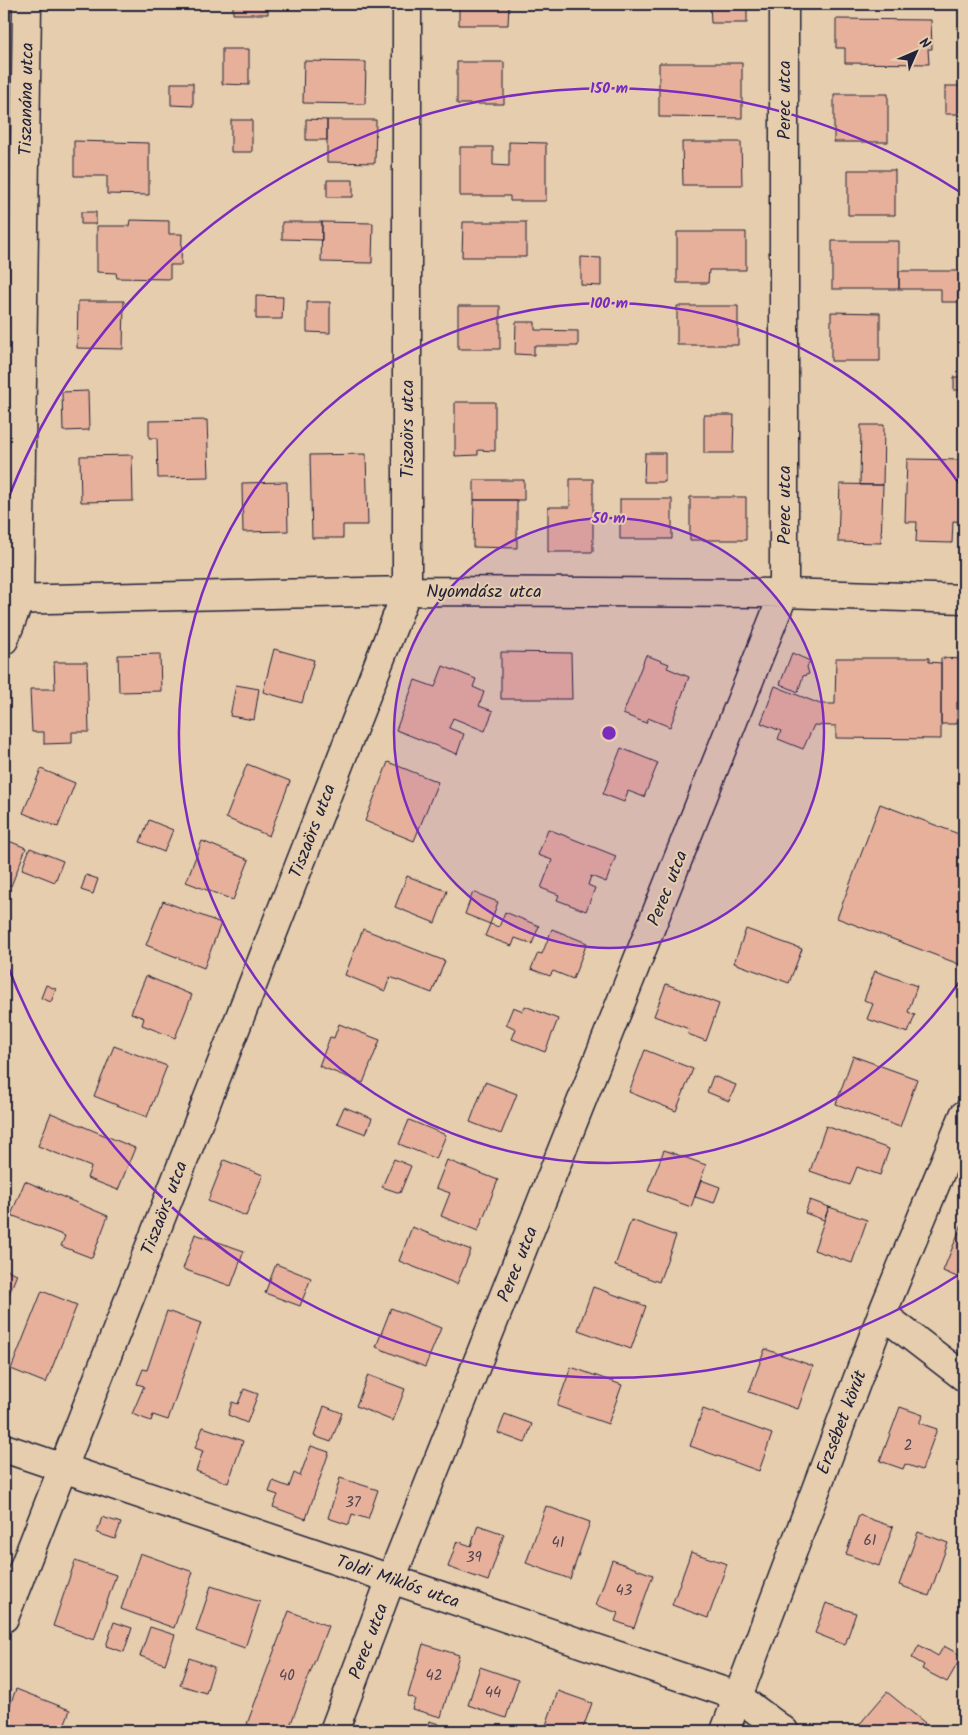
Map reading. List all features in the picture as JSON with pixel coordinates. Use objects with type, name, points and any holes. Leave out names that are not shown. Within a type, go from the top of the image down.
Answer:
[{"type":"street","name":"Tiszanána utca","points":[[4,640],[12,601],[27,4]]},
{"type":"street","name":"Tiszaörs utca","points":[[4,1618],[407,591],[407,4]]},
{"type":"street","name":"Perec utca","points":[[334,1731],[391,1579],[784,593],[784,4]]},
{"type":"street","name":"Nyomdász utca","points":[[12,601],[407,591],[784,593],[964,598]]},
{"type":"street","name":"Erzsébet körút","points":[[725,1731],[882,1314],[964,1115]]},
{"type":"street","points":[[882,1314],[964,1377]]},
{"type":"street","name":"Toldi Miklós utca","points":[[4,1448],[737,1696],[784,1731]]},
{"type":"building","points":[[233,4],[268,4],[268,14],[233,14]]},
{"type":"building","points":[[459,4],[509,4],[508,25],[459,25]]},
{"type":"building","points":[[710,4],[747,4],[747,23],[711,23]]},
{"type":"building","points":[[836,19],[931,20],[932,49],[928,49],[929,64],[845,63],[845,48],[836,48]]},
{"type":"building","points":[[222,49],[249,49],[249,85],[222,84]]},
{"type":"building","points":[[304,61],[366,62],[365,104],[303,103]]},
{"type":"building","points":[[457,62],[504,62],[504,104],[457,104]]},
{"type":"building","points":[[659,63],[742,63],[742,118],[659,117]]},
{"type":"building","points":[[171,83],[193,83],[193,106],[171,105]]},
{"type":"building","points":[[945,86],[964,86],[964,114],[945,114]]},
{"type":"building","points":[[834,94],[888,94],[888,142],[834,142]]},
{"type":"building","points":[[306,119],[327,120],[327,140],[306,140]]},
{"type":"building","points":[[231,120],[252,120],[252,152],[231,152]]},
{"type":"building","points":[[327,120],[376,120],[375,163],[327,162]]},
{"type":"building","points":[[74,141],[149,143],[149,195],[107,194],[107,176],[74,176]]},
{"type":"building","points":[[509,142],[546,143],[546,201],[510,201],[510,196],[460,196],[460,147],[493,147],[493,165],[509,166]]},
{"type":"building","points":[[682,142],[741,142],[742,185],[683,185]]},
{"type":"building","points":[[848,170],[895,170],[895,215],[848,215]]},
{"type":"building","points":[[327,180],[353,180],[353,197],[327,197]]},
{"type":"building","points":[[81,212],[96,212],[96,224],[81,224]]},
{"type":"building","points":[[130,220],[169,221],[169,234],[182,234],[181,265],[170,265],[170,279],[117,278],[116,273],[97,272],[97,226],[129,226]]},
{"type":"building","points":[[282,222],[322,222],[322,240],[282,239]]},
{"type":"building","points":[[322,222],[373,223],[372,263],[321,262]]},
{"type":"building","points":[[463,222],[526,222],[526,257],[462,257]]},
{"type":"building","points":[[677,232],[746,232],[746,270],[709,270],[708,283],[677,283]]},
{"type":"building","points":[[832,241],[899,241],[899,289],[832,289]]},
{"type":"building","points":[[581,257],[601,258],[601,286],[581,285]]},
{"type":"building","points":[[899,271],[964,271],[964,293],[958,293],[958,302],[941,302],[941,289],[899,289]]},
{"type":"building","points":[[256,296],[283,297],[282,319],[256,319]]},
{"type":"building","points":[[78,301],[124,301],[123,349],[77,348]]},
{"type":"building","points":[[307,302],[330,302],[330,333],[307,332]]},
{"type":"building","points":[[458,306],[500,306],[500,349],[458,349]]},
{"type":"building","points":[[677,306],[738,306],[738,345],[677,345]]},
{"type":"building","points":[[831,312],[880,313],[880,361],[831,361]]},
{"type":"building","points":[[516,322],[535,322],[535,330],[578,331],[578,346],[534,346],[534,355],[515,354]]},
{"type":"building","points":[[954,377],[964,377],[964,390],[954,390]]},
{"type":"building","points":[[88,391],[89,430],[63,431],[62,392]]},
{"type":"building","points":[[455,402],[495,402],[495,451],[478,450],[478,455],[455,456]]},
{"type":"building","points":[[704,415],[734,415],[733,453],[704,453]]},
{"type":"building","points":[[207,420],[209,477],[158,478],[157,438],[149,438],[149,421]]},
{"type":"building","points":[[861,425],[884,425],[883,485],[860,485]]},
{"type":"building","points":[[645,453],[665,453],[665,482],[644,482]]},
{"type":"building","points":[[366,454],[368,525],[343,525],[343,538],[312,538],[310,455]]},
{"type":"building","points":[[132,455],[133,501],[81,502],[80,456]]},
{"type":"building","points":[[907,459],[964,460],[964,522],[953,521],[952,543],[916,542],[917,522],[905,522]]},
{"type":"building","points":[[570,479],[593,479],[593,552],[548,552],[548,507],[570,507]]},
{"type":"building","points":[[474,480],[524,480],[524,500],[474,500]]},
{"type":"building","points":[[287,482],[288,531],[243,532],[242,483]]},
{"type":"building","points":[[840,484],[883,485],[881,543],[838,542]]},
{"type":"building","points":[[690,497],[746,497],[746,540],[690,540]]},
{"type":"building","points":[[620,499],[672,499],[672,539],[620,539]]},
{"type":"building","points":[[474,500],[517,500],[517,548],[473,547]]},
{"type":"building","points":[[274,649],[314,660],[302,703],[263,692]]},
{"type":"building","points":[[501,652],[571,653],[572,699],[501,699]]},
{"type":"building","points":[[792,653],[810,661],[807,667],[809,674],[803,676],[798,692],[780,684]]},
{"type":"building","points":[[160,654],[161,691],[119,692],[118,655]]},
{"type":"building","points":[[646,655],[669,664],[667,668],[689,677],[670,727],[648,718],[646,723],[623,714]]},
{"type":"building","points":[[836,658],[929,658],[929,662],[941,663],[941,739],[836,738],[836,726],[814,725],[803,749],[778,739],[781,731],[761,723],[775,686],[820,704],[835,704]]},
{"type":"building","points":[[941,658],[964,659],[964,702],[957,702],[957,724],[941,724]]},
{"type":"building","points":[[54,662],[87,662],[89,732],[72,732],[72,743],[44,744],[44,732],[32,732],[30,689],[55,689]]},
{"type":"building","points":[[443,666],[476,679],[473,687],[484,692],[479,706],[493,711],[485,731],[453,718],[449,728],[464,734],[457,754],[396,730],[415,680],[435,687]]},
{"type":"building","points":[[236,685],[259,689],[254,720],[230,716]]},
{"type":"building","points":[[621,748],[658,763],[644,797],[628,791],[624,802],[603,794]]},
{"type":"building","points":[[388,762],[438,782],[414,841],[365,821]]},
{"type":"building","points":[[247,764],[290,781],[269,836],[226,818]]},
{"type":"building","points":[[41,769],[75,783],[58,827],[23,813]]},
{"type":"building","points":[[880,804],[964,836],[964,966],[837,918]]},
{"type":"building","points":[[149,820],[173,830],[164,852],[140,842]]},
{"type":"building","points":[[548,829],[616,856],[606,882],[591,876],[588,885],[595,888],[586,911],[557,900],[559,895],[541,888],[552,860],[538,855]]},
{"type":"building","points":[[4,839],[26,848],[11,886],[4,883]]},
{"type":"building","points":[[202,841],[249,860],[233,900],[186,882]]},
{"type":"building","points":[[30,848],[63,861],[55,882],[22,869]]},
{"type":"building","points":[[86,875],[98,879],[93,894],[81,890]]},
{"type":"building","points":[[407,876],[447,891],[435,923],[395,907]]},
{"type":"building","points":[[473,892],[498,902],[490,924],[465,914]]},
{"type":"building","points":[[163,901],[221,923],[204,968],[146,945]]},
{"type":"building","points":[[505,912],[539,926],[532,944],[515,938],[512,946],[485,936],[490,924],[499,927]]},
{"type":"building","points":[[363,929],[445,961],[432,993],[390,977],[385,991],[345,975]]},
{"type":"building","points":[[552,929],[587,943],[573,979],[553,971],[550,976],[531,969],[538,953],[542,954]]},
{"type":"building","points":[[746,929],[802,949],[789,983],[734,963]]},
{"type":"building","points":[[875,971],[917,986],[908,1012],[915,1015],[908,1033],[867,1019],[873,1004],[864,1000]]},
{"type":"building","points":[[146,976],[192,995],[175,1038],[142,1025],[144,1018],[131,1013]]},
{"type":"building","points":[[666,984],[719,1004],[706,1041],[688,1034],[689,1029],[654,1016]]},
{"type":"building","points":[[46,985],[56,989],[51,1002],[41,998]]},
{"type":"building","points":[[525,1006],[558,1019],[545,1052],[512,1039],[516,1029],[506,1024],[513,1007],[523,1011]]},
{"type":"building","points":[[339,1024],[380,1040],[363,1083],[319,1066],[330,1037],[334,1038]]},
{"type":"building","points":[[114,1046],[167,1066],[147,1117],[94,1096]]},
{"type":"building","points":[[645,1050],[693,1069],[676,1111],[629,1092]]},
{"type":"building","points":[[853,1056],[917,1079],[900,1127],[836,1104]]},
{"type":"building","points":[[713,1076],[736,1085],[729,1101],[707,1092]]},
{"type":"building","points":[[485,1082],[517,1094],[501,1134],[470,1122]]},
{"type":"building","points":[[344,1107],[372,1118],[366,1134],[337,1123]]},
{"type":"building","points":[[51,1113],[135,1148],[118,1190],[87,1178],[91,1167],[38,1146]]},
{"type":"building","points":[[409,1120],[446,1135],[436,1159],[399,1144]]},
{"type":"building","points":[[826,1126],[889,1149],[880,1175],[857,1167],[850,1185],[810,1171]]},
{"type":"building","points":[[664,1150],[706,1165],[691,1207],[648,1191]]},
{"type":"building","points":[[394,1159],[411,1166],[400,1193],[382,1187]]},
{"type":"building","points":[[224,1160],[263,1175],[246,1216],[208,1201]]},
{"type":"building","points":[[447,1160],[498,1180],[478,1231],[441,1216],[450,1193],[436,1188]]},
{"type":"building","points":[[701,1180],[720,1187],[714,1203],[695,1197]]},
{"type":"building","points":[[25,1181],[108,1216],[92,1258],[61,1246],[65,1236],[11,1215]]},
{"type":"building","points":[[810,1200],[829,1207],[824,1220],[805,1213]]},
{"type":"building","points":[[829,1207],[867,1220],[852,1263],[814,1250]]},
{"type":"building","points":[[964,1219],[964,1280],[943,1271]]},
{"type":"building","points":[[631,1220],[676,1236],[659,1282],[615,1266]]},
{"type":"building","points":[[412,1227],[471,1250],[457,1284],[399,1261]]},
{"type":"building","points":[[195,1234],[244,1251],[231,1286],[183,1269]]},
{"type":"building","points":[[276,1264],[311,1278],[300,1306],[265,1293]]},
{"type":"building","points":[[4,1269],[17,1274],[4,1307]]},
{"type":"building","points":[[593,1287],[646,1306],[631,1349],[578,1330]]},
{"type":"building","points":[[42,1291],[77,1305],[46,1383],[11,1369]]},
{"type":"building","points":[[391,1308],[441,1328],[425,1367],[376,1347]]},
{"type":"building","points":[[167,1311],[201,1323],[168,1420],[153,1415],[151,1421],[132,1414],[144,1386],[137,1384],[143,1369],[147,1370]]},
{"type":"building","points":[[765,1349],[813,1366],[798,1409],[749,1392]]},
{"type":"building","points":[[571,1367],[622,1385],[608,1424],[557,1406]]},
{"type":"building","points":[[368,1375],[405,1389],[393,1421],[356,1406]]},
{"type":"building","points":[[244,1389],[258,1394],[247,1423],[228,1415],[232,1402],[238,1404]]},
{"type":"building","points":[[324,1406],[342,1413],[331,1442],[314,1436]]},
{"type":"building","points":[[900,1407],[923,1415],[919,1423],[937,1429],[922,1470],[905,1464],[903,1469],[880,1461]]},
{"type":"building","points":[[703,1409],[772,1434],[759,1471],[690,1446]]},
{"type":"building","points":[[505,1414],[532,1424],[525,1443],[498,1433]]},
{"type":"building","points":[[203,1427],[243,1441],[228,1483],[196,1471],[203,1451],[195,1448]]},
{"type":"building","points":[[311,1446],[329,1452],[306,1519],[273,1507],[278,1495],[269,1492],[273,1481],[289,1487],[294,1473],[300,1476]]},
{"type":"building","points":[[340,1478],[378,1490],[368,1519],[352,1514],[349,1525],[328,1518]]},
{"type":"building","points":[[546,1506],[590,1522],[570,1579],[526,1563]]},
{"type":"building","points":[[859,1515],[893,1527],[879,1566],[846,1554]]},
{"type":"building","points":[[102,1517],[121,1523],[115,1539],[97,1533]]},
{"type":"building","points":[[478,1525],[504,1534],[488,1581],[448,1567],[457,1541],[471,1546]]},
{"type":"building","points":[[918,1532],[948,1543],[929,1596],[899,1585]]},
{"type":"building","points":[[691,1552],[727,1564],[708,1618],[672,1605]]},
{"type":"building","points":[[140,1553],[193,1572],[174,1628],[121,1609]]},
{"type":"building","points":[[612,1560],[653,1575],[634,1628],[615,1621],[618,1613],[596,1605]]},
{"type":"building","points":[[75,1561],[116,1575],[94,1640],[53,1626]]},
{"type":"building","points":[[211,1586],[260,1602],[245,1648],[196,1631]]},
{"type":"building","points":[[826,1603],[856,1613],[845,1645],[815,1633]]},
{"type":"building","points":[[289,1611],[328,1626],[288,1731],[267,1731],[247,1724]]},
{"type":"building","points":[[114,1622],[132,1628],[124,1652],[106,1646]]},
{"type":"building","points":[[150,1627],[175,1635],[165,1664],[140,1656]]},
{"type":"building","points":[[423,1644],[459,1655],[441,1717],[412,1709],[415,1699],[408,1696]]},
{"type":"building","points":[[919,1645],[938,1656],[944,1646],[962,1656],[947,1682],[922,1669],[924,1665],[912,1658]]},
{"type":"building","points":[[189,1658],[214,1667],[206,1693],[180,1685]]},
{"type":"building","points":[[480,1667],[518,1680],[506,1718],[468,1705]]},
{"type":"building","points":[[16,1689],[70,1710],[62,1731],[4,1731],[4,1721]]},
{"type":"building","points":[[558,1691],[592,1703],[582,1731],[544,1731]]},
{"type":"building","points":[[887,1692],[925,1723],[918,1731],[864,1731],[858,1726]]},
{"type":"building","points":[[429,1721],[439,1724],[436,1731],[425,1731]]}]
